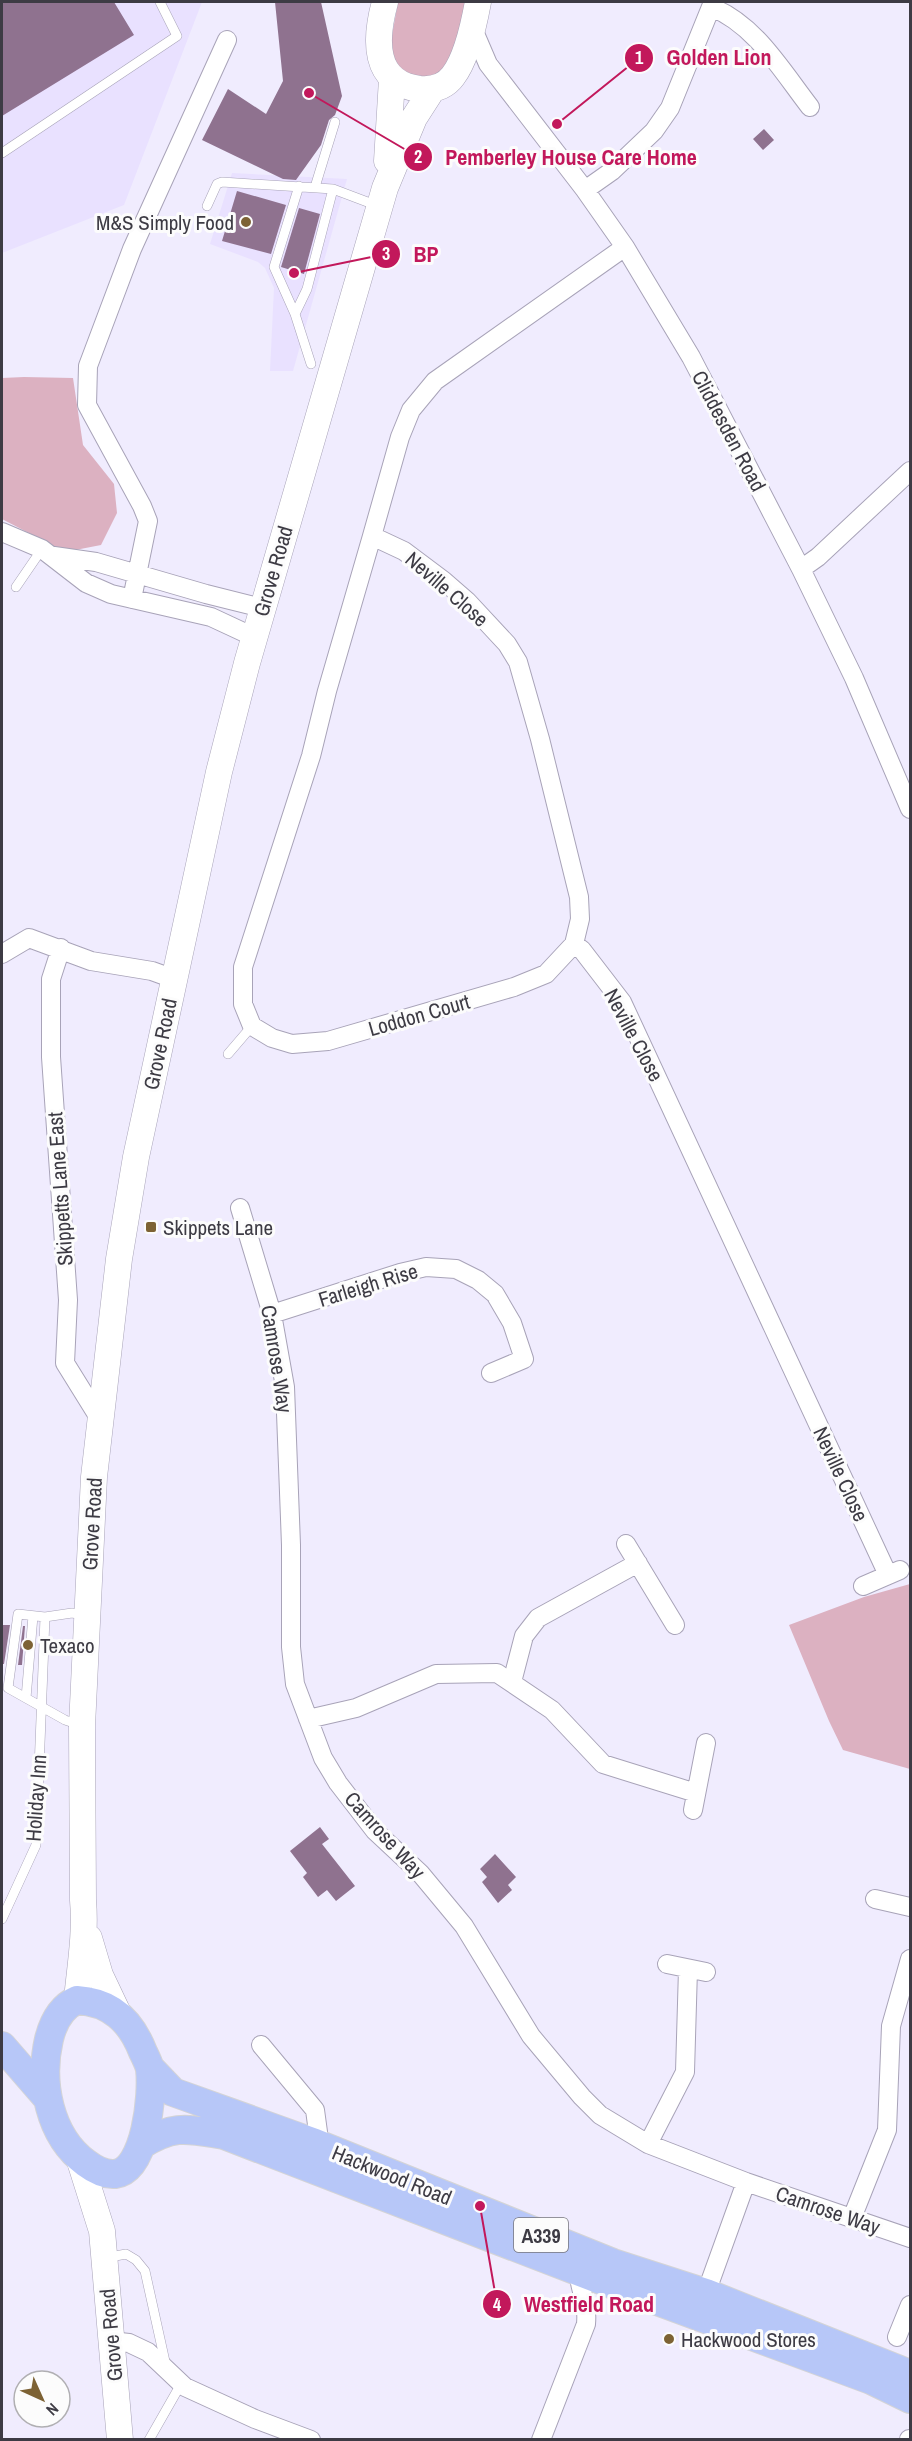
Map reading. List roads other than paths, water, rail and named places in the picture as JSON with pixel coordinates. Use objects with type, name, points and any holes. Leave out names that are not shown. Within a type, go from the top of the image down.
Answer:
[{"type":"main road","points":[[77,2000],[102,2004],[118,2013],[132,2028],[150,2068],[149,2096],[141,2145],[126,2171],[113,2174],[96,2170],[79,2158],[67,2145],[48,2100],[44,2080],[48,2045],[56,2018],[77,2000]]},
{"type":"main road","points":[[2,2046],[48,2045]]},
{"type":"main road","points":[[2,2046],[48,2100]]},
{"type":"main road","name":"Hackwood Road","points":[[150,2068],[174,2092],[315,2144],[592,2255],[706,2293],[910,2374]]},
{"type":"main road","name":"Hackwood Road","points":[[141,2145],[168,2130],[186,2129],[224,2134],[578,2271],[871,2380],[910,2399]]},
{"type":"street","points":[[385,2],[380,21],[379,51],[384,68],[392,79],[409,88],[432,90]]},
{"type":"street","points":[[478,2],[473,29],[458,69],[481,71],[499,80]]},
{"type":"street","points":[[585,190],[612,171],[654,131],[665,116],[712,4],[732,16],[753,35],[810,107]]},
{"type":"street","name":"Cliddesden Road","points":[[473,29],[488,64],[585,190],[625,247],[691,357],[801,569],[854,678],[910,809]]},
{"type":"street","points":[[132,598],[148,521],[87,405],[88,366],[132,249],[227,40]]},
{"type":"street","name":"Grove Road","points":[[77,2000],[85,1923],[82,1726],[94,1477],[119,1259],[132,1180],[219,772],[262,608],[382,197],[414,118],[432,90],[444,85],[458,69]]},
{"type":"street","name":"Grove Road","points":[[382,197],[392,115],[392,79]]},
{"type":"street","points":[[252,1026],[243,1004],[243,967],[311,756],[327,691],[400,437],[411,410],[435,381],[625,247]]},
{"type":"street","points":[[801,569],[818,557],[910,471]]},
{"type":"street","points":[[2,531],[47,552],[86,583],[111,594],[211,617],[254,637]]},
{"type":"street","name":"Neville Close","points":[[372,536],[404,551],[444,581],[467,601],[507,644],[518,662],[540,739],[579,897],[579,919],[574,944],[582,950],[622,1002],[894,1573],[863,1586]]},
{"type":"street","points":[[47,552],[96,562],[262,608]]},
{"type":"street","points":[[2,954],[29,938],[91,961],[152,971],[174,979]]},
{"type":"street","name":"Loddon Court","points":[[252,1026],[272,1038],[292,1044],[338,1038],[514,987],[546,974],[574,944]]},
{"type":"street","name":"Skippetts Lane East","points":[[61,948],[51,979],[51,1057],[68,1300],[65,1363],[101,1421]]},
{"type":"street","name":"Camrose Way","points":[[240,1208],[272,1314],[285,1387],[291,1545],[291,1647],[295,1684],[323,1758],[338,1783],[375,1831],[420,1874],[465,1926],[531,2036],[550,2061],[600,2115],[648,2144],[746,2182],[910,2238]]},
{"type":"street","name":"Farleigh Rise","points":[[272,1314],[400,1273],[426,1267],[456,1269],[478,1280],[495,1294],[504,1307],[515,1332],[524,1359],[491,1373]]},
{"type":"street","points":[[626,1544],[675,1625]]},
{"type":"street","points":[[512,1682],[524,1636],[538,1618],[638,1563]]},
{"type":"street","points":[[308,1719],[356,1708],[436,1674],[497,1673],[552,1710],[603,1764],[694,1802],[706,1743]]},
{"type":"street","points":[[875,1899],[910,1907]]},
{"type":"street","name":"Grove Road","points":[[85,1923],[100,1975],[118,2013]]},
{"type":"street","points":[[852,2218],[887,2130],[891,2026],[910,1959]]},
{"type":"street","points":[[667,1964],[706,1972]]},
{"type":"street","points":[[648,2144],[685,2072],[688,1968]]},
{"type":"street","points":[[261,2045],[315,2110],[318,2132],[315,2144]]},
{"type":"street","name":"Grove Road","points":[[79,2158],[102,2231]]},
{"type":"street","name":"Grove Road","points":[[113,2174],[104,2196],[102,2231],[120,2439]]},
{"type":"street","points":[[706,2293],[746,2182]]},
{"type":"street","points":[[541,2439],[586,2324],[588,2306],[580,2287],[578,2271]]},
{"type":"street","points":[[897,2337],[910,2305]]},
{"type":"street","points":[[111,2341],[129,2343],[148,2352],[174,2378],[255,2419],[311,2439]]},
{"type":"lane","points":[[2,153],[177,36],[160,2]]},
{"type":"lane","points":[[315,187],[335,122]]},
{"type":"lane","points":[[207,206],[217,184],[222,182],[315,187],[382,197]]},
{"type":"lane","points":[[299,186],[274,267],[296,314],[311,364]]},
{"type":"lane","points":[[296,314],[307,290],[333,189]]},
{"type":"lane","points":[[16,587],[47,552]]},
{"type":"lane","points":[[228,1054],[252,1026]]},
{"type":"lane","points":[[82,1726],[65,1720],[5,1687],[18,1614],[45,1617],[72,1613],[88,1615]]},
{"type":"lane","points":[[26,1698],[33,1616]]},
{"type":"lane","name":"Holiday Inn","points":[[2,1918],[36,1845],[45,1617]]},
{"type":"lane","points":[[105,2258],[126,2254],[136,2260],[145,2271],[174,2378],[149,2439]]},
{"type":"place","name":"Pemberley House Care Home","points":[[309,93]]},
{"type":"place","name":"Golden Lion","points":[[557,124]]},
{"type":"place","name":"M&S Simply Food","points":[[246,222]]},
{"type":"place","name":"BP","points":[[294,273]]},
{"type":"place","name":"Skippets Lane","points":[[151,1227]]},
{"type":"place","name":"Texaco","points":[[28,1645]]},
{"type":"place","name":"Westfield Road","points":[[480,2206]]},
{"type":"place","name":"Hackwood Stores","points":[[669,2339]]}]
